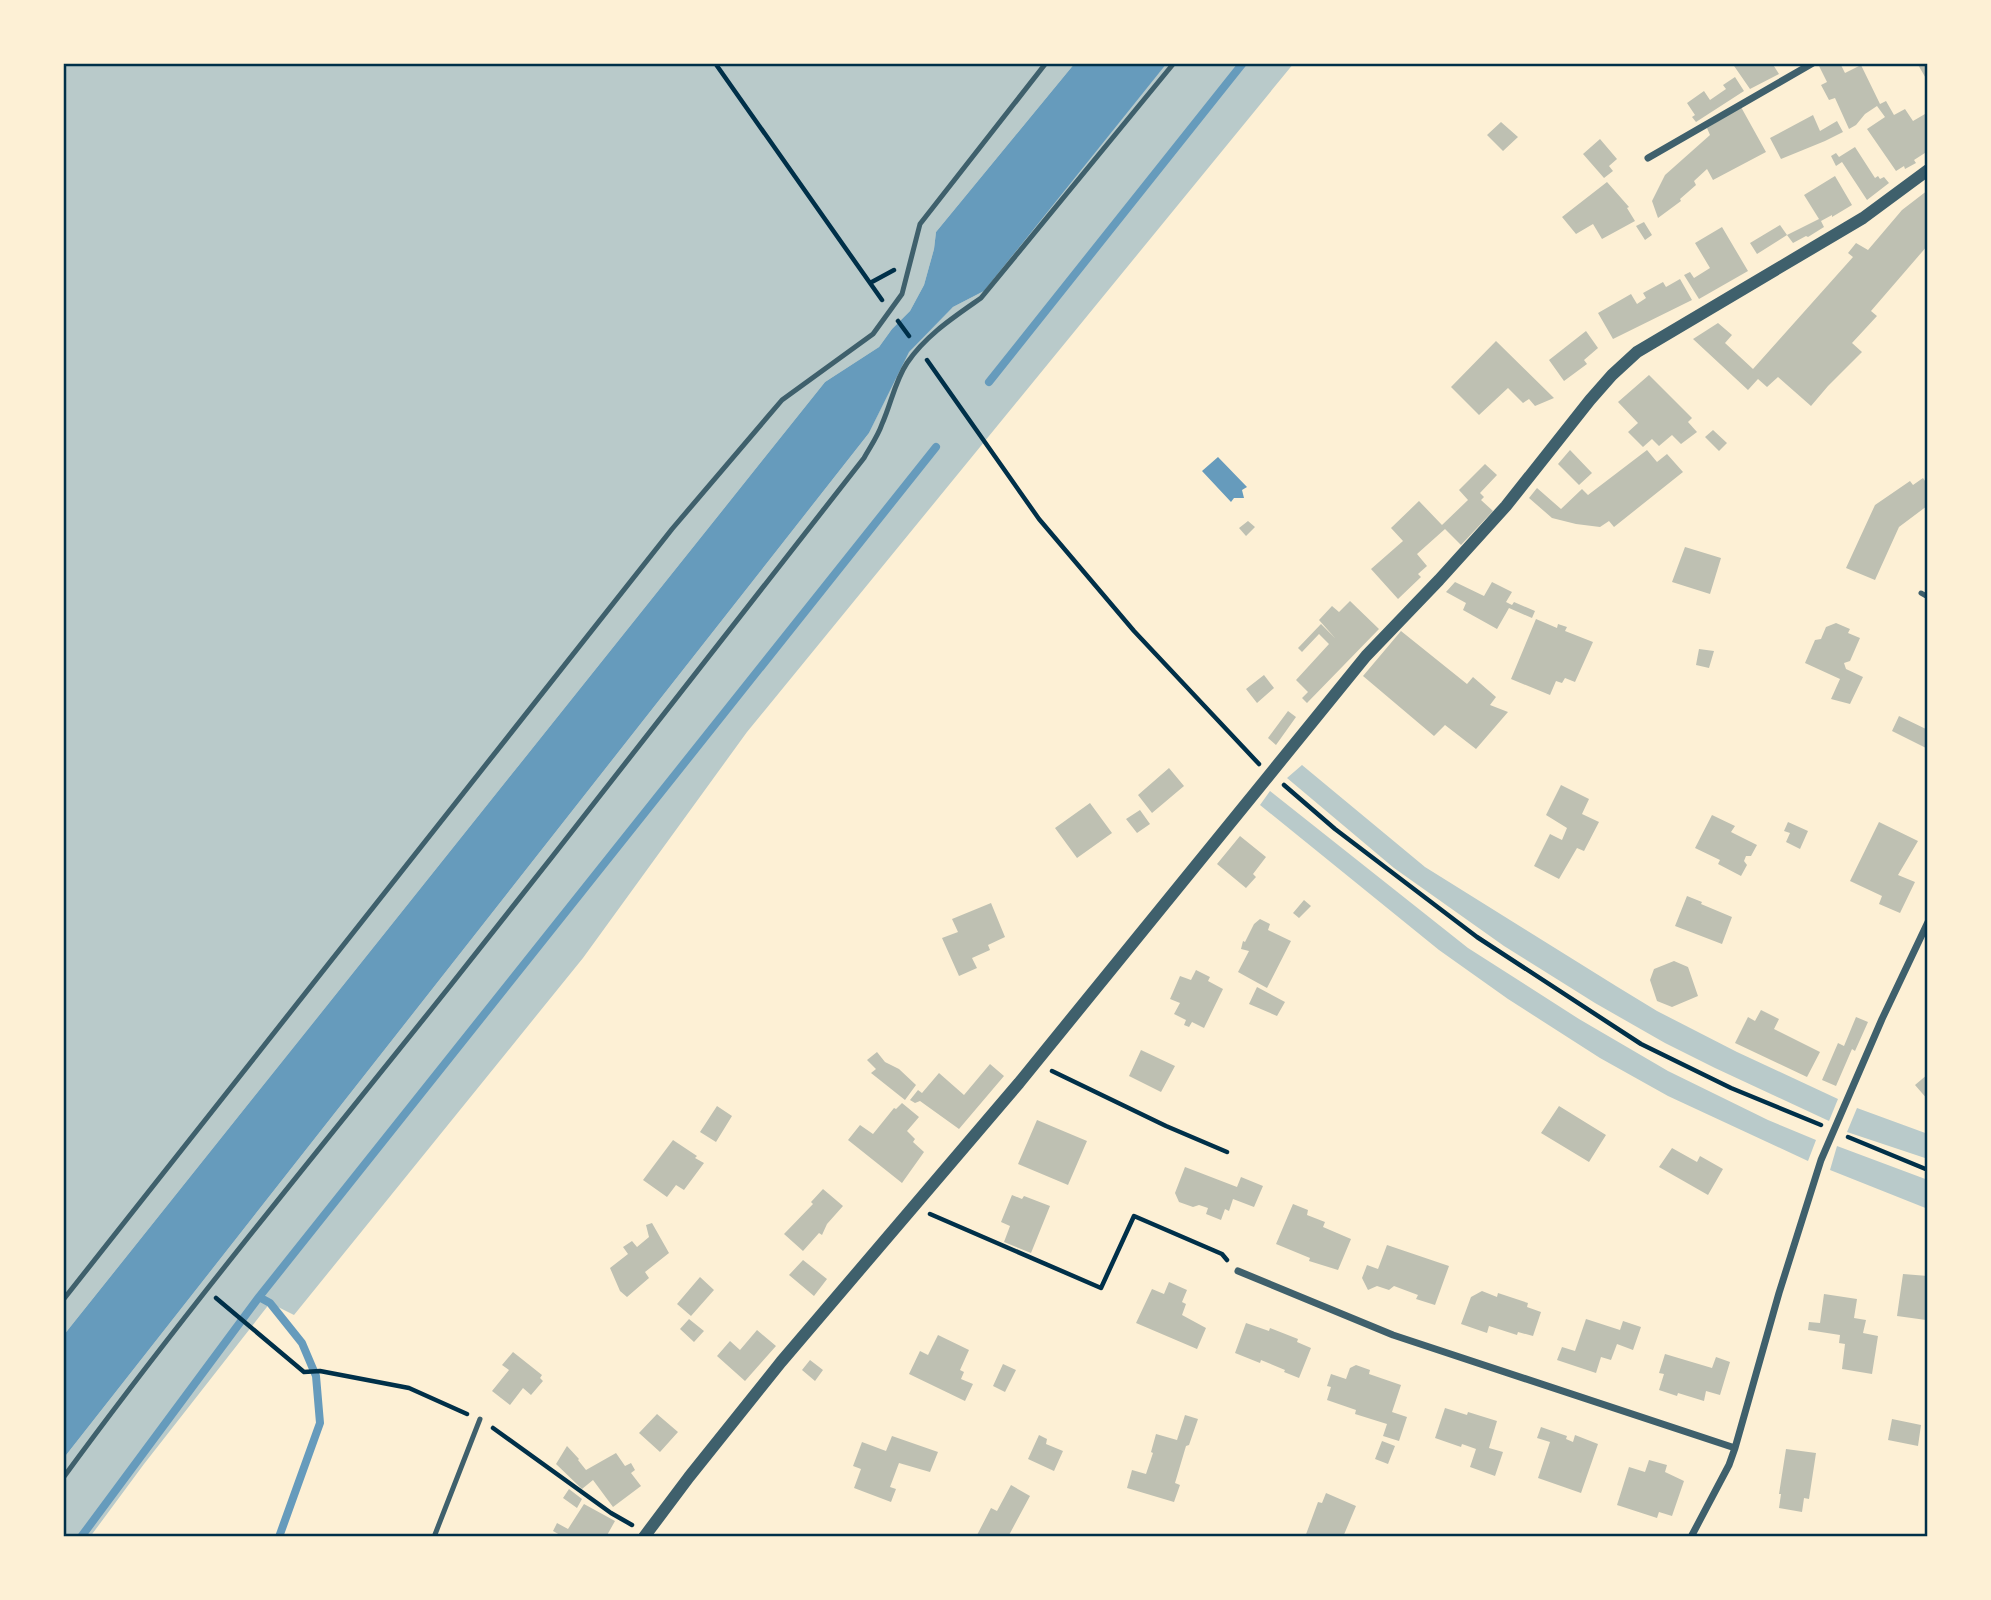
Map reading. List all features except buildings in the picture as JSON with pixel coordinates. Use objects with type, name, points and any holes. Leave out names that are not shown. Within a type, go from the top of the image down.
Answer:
[{"type":"street","points":[[1648,158],[1813,63]]},
{"type":"street","points":[[646,1536],[689,1477],[781,1362],[1035,1063],[1366,656],[1506,506],[1612,375],[1637,352],[1863,218],[1928,170]]},
{"type":"street","points":[[1691,1537],[1729,1465],[1735,1448],[1779,1293],[1821,1160],[1882,1019],[1928,922]]},
{"type":"street","points":[[1238,1271],[1405,1339],[1735,1448]]},
{"type":"lane","points":[[63,1300],[672,529],[782,400],[873,334],[902,294],[920,224],[1046,63]]},
{"type":"lane","points":[[63,1478],[295,1178],[449,988],[864,458],[882,425],[894,388],[906,363],[928,337],[981,298],[1174,63]]},
{"type":"lane","points":[[1921,593],[1928,597]]},
{"type":"lane","points":[[434,1537],[480,1419]]},
{"type":"path","points":[[715,63],[885,303]]},
{"type":"path","points":[[892,314],[915,344]]},
{"type":"path","points":[[922,354],[1039,519],[1134,631],[1261,766]]},
{"type":"path","points":[[1282,784],[1335,829],[1477,937],[1642,1044],[1731,1088],[1828,1129]]},
{"type":"path","points":[[1035,1063],[1227,1152]]},
{"type":"path","points":[[1840,1134],[1928,1170]]},
{"type":"path","points":[[912,1207],[1101,1288],[1134,1216],[1222,1254],[1238,1271]]},
{"type":"path","points":[[207,1291],[304,1372],[320,1371],[409,1388],[480,1419],[646,1536]]},
{"type":"shaded area","points":[[63,63],[1075,63],[936,232],[924,285],[910,311],[879,347],[825,382],[63,1336]]},
{"type":"shaded area","points":[[1166,63],[1294,63],[747,732],[583,958],[294,1315],[270,1303],[90,1537],[63,1537],[63,1459],[869,433],[908,352],[953,307],[984,291]]},
{"type":"shaded area","points":[[1302,765],[1425,867],[1657,1011],[1838,1099],[1829,1121],[1665,1043],[1504,946],[1394,868],[1287,778]]},
{"type":"shaded area","points":[[1270,791],[1468,948],[1579,1019],[1668,1071],[1768,1120],[1816,1140],[1808,1161],[1668,1096],[1600,1058],[1508,999],[1439,950],[1260,805]]},
{"type":"shaded area","points":[[1857,1108],[1928,1134],[1928,1159],[1847,1132]]},
{"type":"shaded area","points":[[1837,1146],[1928,1180],[1928,1209],[1830,1170]]},
{"type":"water","points":[[1075,63],[1167,63],[984,291],[953,307],[909,352],[869,433],[63,1459],[63,1336],[825,382],[879,347],[910,311],[924,285],[936,232]]},
{"type":"water","points":[[1218,457],[1247,487],[1242,490],[1244,498],[1234,498],[1231,502],[1202,471]]},
{"type":"waterway","points":[[989,382],[1243,63]]},
{"type":"waterway","points":[[81,1537],[259,1297],[936,447]]},
{"type":"waterway","points":[[259,1297],[270,1303],[302,1343],[316,1376],[320,1423],[279,1537]]}]
